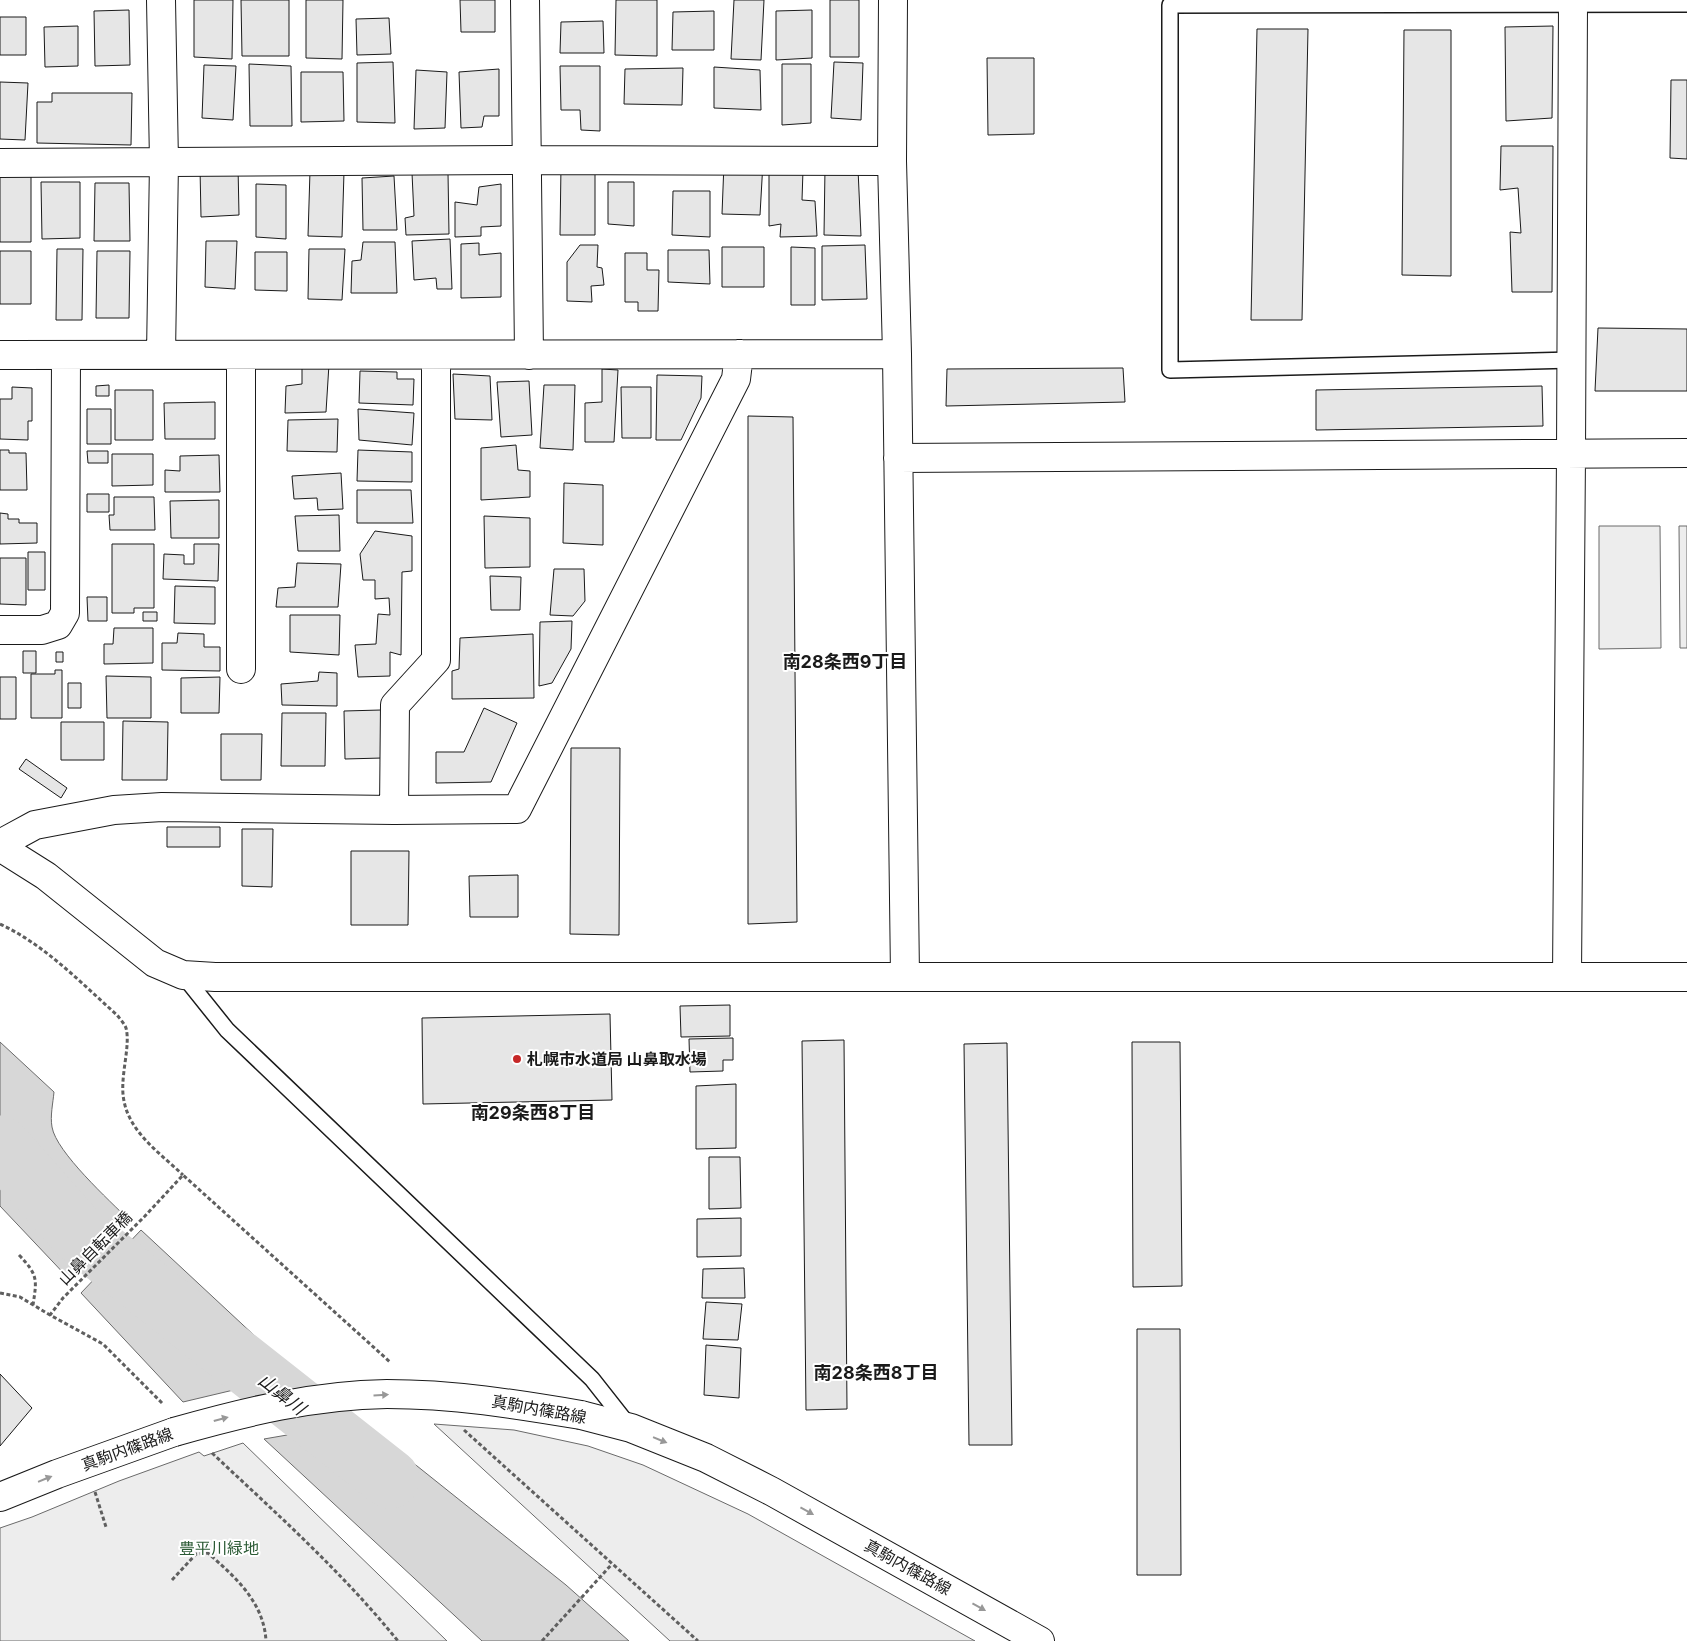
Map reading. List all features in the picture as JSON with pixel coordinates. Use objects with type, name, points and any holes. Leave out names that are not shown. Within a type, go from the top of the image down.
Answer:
[{"type":"street","points":[[161,0],[164,162],[161,355]]},
{"type":"street","points":[[525,0],[529,354]]},
{"type":"street","points":[[893,0],[892,161],[897,354],[905,976]]},
{"type":"street","points":[[1567,977],[1573,4]]},
{"type":"street","points":[[0,163],[527,160],[892,161]]},
{"type":"street","points":[[739,354],[736,379],[517,808],[394,810],[162,807],[114,810],[35,825],[0,845],[46,876],[155,963],[183,975],[215,977],[1687,977]]},
{"type":"street","points":[[0,356],[897,354]]},
{"type":"street","points":[[241,355],[241,669]]},
{"type":"street","points":[[394,810],[395,705],[436,660],[436,355]]},
{"type":"street","points":[[0,630],[42,630],[58,625],[65,613],[66,356]]},
{"type":"street","points":[[898,458],[1687,453]]},
{"type":"street","name":"真駒内篠路線","points":[[0,1497],[57,1474],[170,1420],[234,1415],[279,1405],[335,1397],[386,1394],[440,1395],[503,1401],[581,1415],[630,1428],[706,1458],[771,1491],[1040,1641]]},
{"type":"lane","points":[[1572,360],[1170,370],[1170,6],[1687,4]]},
{"type":"lane","points":[[183,975],[227,1030],[592,1379],[630,1428]]},
{"type":"path","points":[[0,924],[18,932],[38,945],[122,1020],[126,1026],[127,1038],[122,1086],[124,1103],[133,1123],[145,1140],[183,1175]]},
{"type":"path","name":"山鼻自転車橋","points":[[50,1315],[64,1298],[145,1216]]},
{"type":"path","points":[[19,1255],[35,1274],[36,1286],[33,1305]]},
{"type":"path","points":[[0,1293],[20,1297],[103,1344],[170,1420]]},
{"type":"path","points":[[208,1450],[328,1562],[398,1641]]},
{"type":"path","points":[[93,1487],[106,1527]]},
{"type":"path","points":[[172,1580],[196,1554],[208,1553],[240,1582],[256,1607],[265,1630],[266,1641]]},
{"type":"path","points":[[542,1641],[612,1564]]},
{"type":"green space","points":[[1599,526],[1660,526],[1661,648],[1599,649]]},
{"type":"green space","points":[[1679,526],[1687,526],[1687,648],[1680,648]]},
{"type":"green space","points":[[434,1424],[514,1430],[588,1446],[643,1465],[748,1514],[975,1641],[670,1641]]},
{"type":"green space","name":"豊平川緑地","points":[[243,1443],[447,1641],[0,1641],[0,1528],[199,1452],[204,1456]]},
{"type":"shaded area","points":[[0,1042],[54,1092],[51,1123],[63,1149],[97,1189],[129,1220],[70,1280],[0,1206]]},
{"type":"shaded area","points":[[141,1230],[301,1379],[242,1388],[183,1402],[81,1293]]},
{"type":"shaded area","points":[[362,1422],[566,1585],[629,1641],[482,1641],[264,1439]]},
{"type":"building","points":[[194,0],[233,0],[232,59],[194,57]]},
{"type":"building","points":[[241,0],[289,0],[289,56],[242,56]]},
{"type":"building","points":[[306,0],[343,0],[342,59],[306,58]]},
{"type":"building","points":[[460,0],[495,0],[495,32],[461,32]]},
{"type":"building","points":[[616,0],[657,0],[657,56],[615,55]]},
{"type":"building","points":[[734,0],[764,0],[761,60],[731,59]]},
{"type":"building","points":[[830,0],[859,0],[859,57],[830,57]]},
{"type":"building","points":[[129,10],[130,65],[95,66],[94,11]]},
{"type":"building","points":[[812,10],[812,58],[776,60],[776,11]]},
{"type":"building","points":[[714,11],[714,50],[672,50],[673,12]]},
{"type":"building","points":[[0,17],[26,17],[26,55],[0,55]]},
{"type":"building","points":[[389,18],[391,54],[357,55],[356,19]]},
{"type":"building","points":[[603,21],[604,53],[560,53],[561,22]]},
{"type":"building","points":[[78,26],[78,66],[45,67],[44,27]]},
{"type":"building","points":[[1553,26],[1552,118],[1506,121],[1505,27]]},
{"type":"building","points":[[1257,29],[1308,29],[1302,320],[1251,320]]},
{"type":"building","points":[[1404,30],[1451,30],[1451,276],[1402,275]]},
{"type":"building","points":[[987,58],[1034,58],[1034,134],[988,135]]},
{"type":"building","points":[[393,62],[395,123],[357,122],[357,63]]},
{"type":"building","points":[[834,62],[863,63],[861,120],[831,118]]},
{"type":"building","points":[[249,64],[291,66],[292,126],[250,126]]},
{"type":"building","points":[[782,64],[811,64],[811,123],[782,125]]},
{"type":"building","points":[[204,65],[236,66],[233,120],[202,118]]},
{"type":"building","points":[[560,66],[600,66],[600,131],[581,130],[580,110],[561,110]]},
{"type":"building","points":[[714,67],[760,70],[761,110],[714,108]]},
{"type":"building","points":[[683,68],[682,105],[624,104],[625,69]]},
{"type":"building","points":[[499,69],[499,116],[484,116],[482,127],[461,128],[459,72]]},
{"type":"building","points":[[416,70],[447,72],[445,128],[414,129]]},
{"type":"building","points":[[301,72],[343,72],[344,121],[301,122]]},
{"type":"building","points":[[1671,80],[1687,80],[1687,159],[1670,158]]},
{"type":"building","points":[[0,82],[28,83],[25,140],[0,139]]},
{"type":"building","points":[[52,93],[132,93],[131,145],[37,143],[37,102],[52,102]]},
{"type":"building","points":[[1501,146],[1553,146],[1552,292],[1512,292],[1510,232],[1521,233],[1518,188],[1500,190]]},
{"type":"building","points":[[763,162],[760,215],[722,214],[724,163]]},
{"type":"building","points":[[238,166],[239,215],[201,217],[200,168]]},
{"type":"building","points":[[561,166],[595,166],[595,235],[560,235]]},
{"type":"building","points":[[825,168],[858,169],[861,236],[824,235]]},
{"type":"building","points":[[803,170],[802,200],[815,201],[817,236],[780,237],[781,224],[769,226],[769,173]]},
{"type":"building","points":[[310,171],[344,172],[342,237],[308,236]]},
{"type":"building","points":[[412,173],[448,173],[449,234],[406,235],[405,218],[414,216]]},
{"type":"building","points":[[0,174],[31,174],[31,242],[0,242]]},
{"type":"building","points":[[394,176],[397,230],[363,230],[362,178]]},
{"type":"building","points":[[41,182],[80,182],[80,238],[42,239]]},
{"type":"building","points":[[608,182],[634,182],[634,226],[608,224]]},
{"type":"building","points":[[95,183],[129,183],[130,241],[94,241]]},
{"type":"building","points":[[256,184],[286,185],[286,239],[256,237]]},
{"type":"building","points":[[501,184],[501,226],[481,227],[481,236],[455,237],[455,202],[477,205],[479,187]]},
{"type":"building","points":[[673,191],[710,191],[710,237],[672,235]]},
{"type":"building","points":[[450,239],[452,289],[437,289],[436,278],[414,280],[412,241]]},
{"type":"building","points":[[206,241],[237,241],[235,289],[205,287]]},
{"type":"building","points":[[363,242],[395,242],[397,293],[351,293],[352,261],[361,260]]},
{"type":"building","points":[[479,243],[479,255],[501,253],[501,297],[461,298],[461,244]]},
{"type":"building","points":[[580,245],[598,245],[597,267],[602,268],[604,285],[591,286],[592,302],[567,301],[567,262]]},
{"type":"building","points":[[865,245],[867,299],[822,300],[822,246]]},
{"type":"building","points":[[722,247],[764,247],[764,287],[722,287]]},
{"type":"building","points":[[791,247],[815,248],[815,305],[791,305]]},
{"type":"building","points":[[57,249],[83,249],[82,320],[56,320]]},
{"type":"building","points":[[309,249],[345,249],[342,300],[308,299]]},
{"type":"building","points":[[668,250],[709,250],[710,284],[668,282]]},
{"type":"building","points":[[0,251],[31,251],[31,304],[0,304]]},
{"type":"building","points":[[97,251],[130,251],[129,318],[96,318]]},
{"type":"building","points":[[255,252],[287,252],[287,291],[255,290]]},
{"type":"building","points":[[625,253],[647,253],[647,270],[659,270],[658,311],[638,311],[638,302],[625,302]]},
{"type":"building","points":[[1598,328],[1687,329],[1687,391],[1595,391]]},
{"type":"building","points":[[302,364],[329,364],[326,412],[285,413],[286,386],[302,384]]},
{"type":"building","points":[[1123,368],[1125,402],[946,406],[947,369]]},
{"type":"building","points":[[602,369],[618,370],[614,442],[585,442],[585,403],[602,402]]},
{"type":"building","points":[[360,371],[397,372],[397,379],[414,379],[413,405],[359,403]]},
{"type":"building","points":[[453,374],[490,376],[492,420],[455,419]]},
{"type":"building","points":[[657,375],[702,376],[701,398],[681,440],[656,440]]},
{"type":"building","points":[[529,381],[532,435],[501,437],[497,382]]},
{"type":"building","points":[[109,385],[109,396],[96,396],[96,386]]},
{"type":"building","points":[[544,385],[575,385],[573,450],[540,448]]},
{"type":"building","points":[[1542,386],[1543,426],[1316,430],[1316,390]]},
{"type":"building","points":[[12,387],[32,388],[32,421],[28,421],[28,440],[0,439],[0,399],[12,399]]},
{"type":"building","points":[[621,387],[651,387],[651,438],[622,438]]},
{"type":"building","points":[[115,390],[153,390],[153,440],[115,440]]},
{"type":"building","points":[[215,402],[215,439],[165,439],[164,403]]},
{"type":"building","points":[[87,409],[111,409],[111,444],[87,444]]},
{"type":"building","points":[[358,409],[414,413],[412,445],[359,440]]},
{"type":"building","points":[[748,416],[793,417],[797,922],[748,924]]},
{"type":"building","points":[[338,419],[337,452],[287,451],[288,420]]},
{"type":"building","points":[[516,445],[518,470],[530,471],[530,497],[481,500],[481,448]]},
{"type":"building","points":[[0,450],[9,450],[9,453],[26,453],[27,490],[0,490]]},
{"type":"building","points":[[358,450],[412,452],[412,482],[357,481]]},
{"type":"building","points":[[87,451],[108,451],[108,463],[88,463]]},
{"type":"building","points":[[112,454],[153,454],[153,485],[112,486]]},
{"type":"building","points":[[219,455],[220,492],[165,492],[165,470],[180,471],[180,456]]},
{"type":"building","points":[[341,473],[343,509],[318,510],[317,498],[294,499],[292,476]]},
{"type":"building","points":[[564,483],[603,485],[603,545],[563,543]]},
{"type":"building","points":[[357,490],[411,490],[413,523],[357,523]]},
{"type":"building","points":[[87,494],[109,494],[109,512],[87,512]]},
{"type":"building","points":[[114,497],[154,497],[155,530],[110,530],[109,515],[114,515]]},
{"type":"building","points":[[219,500],[219,538],[171,538],[170,501]]},
{"type":"building","points":[[0,513],[8,514],[8,519],[19,519],[19,523],[37,523],[37,543],[0,544]]},
{"type":"building","points":[[339,515],[340,551],[298,551],[295,516]]},
{"type":"building","points":[[484,516],[530,518],[530,567],[485,568]]},
{"type":"building","points":[[375,531],[412,536],[412,571],[402,572],[401,655],[390,652],[390,676],[358,677],[355,645],[376,644],[378,614],[390,615],[389,598],[375,599],[375,580],[363,580],[360,554]]},
{"type":"building","points":[[112,544],[154,544],[154,608],[134,608],[134,613],[112,613]]},
{"type":"building","points":[[194,544],[219,544],[218,581],[163,579],[164,554],[184,555],[184,564],[194,564]]},
{"type":"building","points":[[28,552],[45,552],[45,590],[28,590]]},
{"type":"building","points":[[0,558],[26,558],[26,605],[0,604]]},
{"type":"building","points":[[297,563],[341,564],[338,607],[276,607],[278,588],[295,587]]},
{"type":"building","points":[[554,569],[584,569],[585,601],[573,616],[550,615]]},
{"type":"building","points":[[490,576],[521,577],[520,610],[491,610]]},
{"type":"building","points":[[175,586],[215,587],[215,624],[174,623]]},
{"type":"building","points":[[87,597],[107,597],[107,621],[88,621]]},
{"type":"building","points":[[143,612],[157,612],[157,621],[143,621]]},
{"type":"building","points":[[290,615],[340,615],[339,655],[290,652]]},
{"type":"building","points":[[572,621],[571,649],[552,683],[539,686],[540,622]]},
{"type":"building","points":[[114,628],[153,628],[153,663],[104,664],[104,644],[113,644]]},
{"type":"building","points":[[178,633],[204,634],[204,647],[220,647],[220,671],[162,670],[162,643],[177,643]]},
{"type":"building","points":[[533,634],[534,698],[452,699],[452,671],[459,669],[460,638]]},
{"type":"building","points":[[23,651],[36,651],[36,673],[23,673]]},
{"type":"building","points":[[56,652],[63,652],[63,662],[56,662]]},
{"type":"building","points":[[55,670],[62,670],[62,718],[31,718],[31,674],[55,674]]},
{"type":"building","points":[[319,672],[337,673],[337,706],[282,705],[281,684],[318,681]]},
{"type":"building","points":[[106,676],[151,677],[151,718],[107,718]]},
{"type":"building","points":[[0,677],[16,677],[16,719],[0,719]]},
{"type":"building","points":[[220,677],[219,713],[181,713],[181,678]]},
{"type":"building","points":[[68,683],[81,683],[81,708],[68,708]]},
{"type":"building","points":[[484,708],[517,723],[491,782],[436,783],[436,752],[464,752]]},
{"type":"building","points":[[381,710],[382,758],[345,759],[344,711]]},
{"type":"building","points":[[282,713],[326,713],[325,766],[281,766]]},
{"type":"building","points":[[123,721],[168,722],[167,780],[122,780]]},
{"type":"building","points":[[61,722],[104,722],[104,760],[61,760]]},
{"type":"building","points":[[221,734],[262,734],[261,780],[221,780]]},
{"type":"building","points":[[571,748],[620,748],[619,935],[570,934]]},
{"type":"building","points":[[26,759],[67,788],[61,798],[19,769]]},
{"type":"building","points":[[167,827],[220,827],[220,847],[167,847]]},
{"type":"building","points":[[242,829],[273,829],[272,887],[242,886]]},
{"type":"building","points":[[351,851],[409,851],[408,925],[351,925]]},
{"type":"building","points":[[518,875],[518,917],[470,917],[469,876]]},
{"type":"building","points":[[730,1005],[730,1036],[681,1037],[680,1006]]},
{"type":"building","name":"札幌市水道局 山鼻取水場","points":[[610,1014],[612,1100],[423,1104],[422,1018]]},
{"type":"building","points":[[733,1038],[733,1060],[723,1060],[723,1071],[690,1072],[689,1039]]},
{"type":"building","points":[[844,1040],[847,1409],[806,1410],[802,1041]]},
{"type":"building","points":[[1132,1042],[1180,1042],[1182,1286],[1133,1287]]},
{"type":"building","points":[[1007,1043],[1012,1445],[969,1445],[964,1044]]},
{"type":"building","points":[[736,1084],[736,1148],[696,1149],[696,1086]]},
{"type":"building","points":[[709,1157],[740,1157],[741,1208],[709,1209]]},
{"type":"building","points":[[741,1218],[741,1256],[697,1257],[697,1219]]},
{"type":"building","points":[[744,1268],[745,1298],[702,1298],[703,1269]]},
{"type":"building","points":[[706,1302],[742,1304],[738,1340],[703,1339]]},
{"type":"building","points":[[1137,1329],[1180,1329],[1181,1575],[1137,1575]]},
{"type":"building","points":[[706,1345],[741,1348],[739,1398],[704,1395]]},
{"type":"building","points":[[0,1374],[32,1408],[0,1446]]},
{"type":"waterway","name":"山鼻川","points":[[0,1145],[79,1234],[390,1479]]},
{"type":"place","name":"札幌市水道局 山鼻取水場","points":[[517,1059]]},
{"type":"district","name":"南28条西9丁目","points":[[845,661]]},
{"type":"district","name":"南29条西8丁目","points":[[533,1112]]},
{"type":"district","name":"南28条西8丁目","points":[[876,1372]]}]
